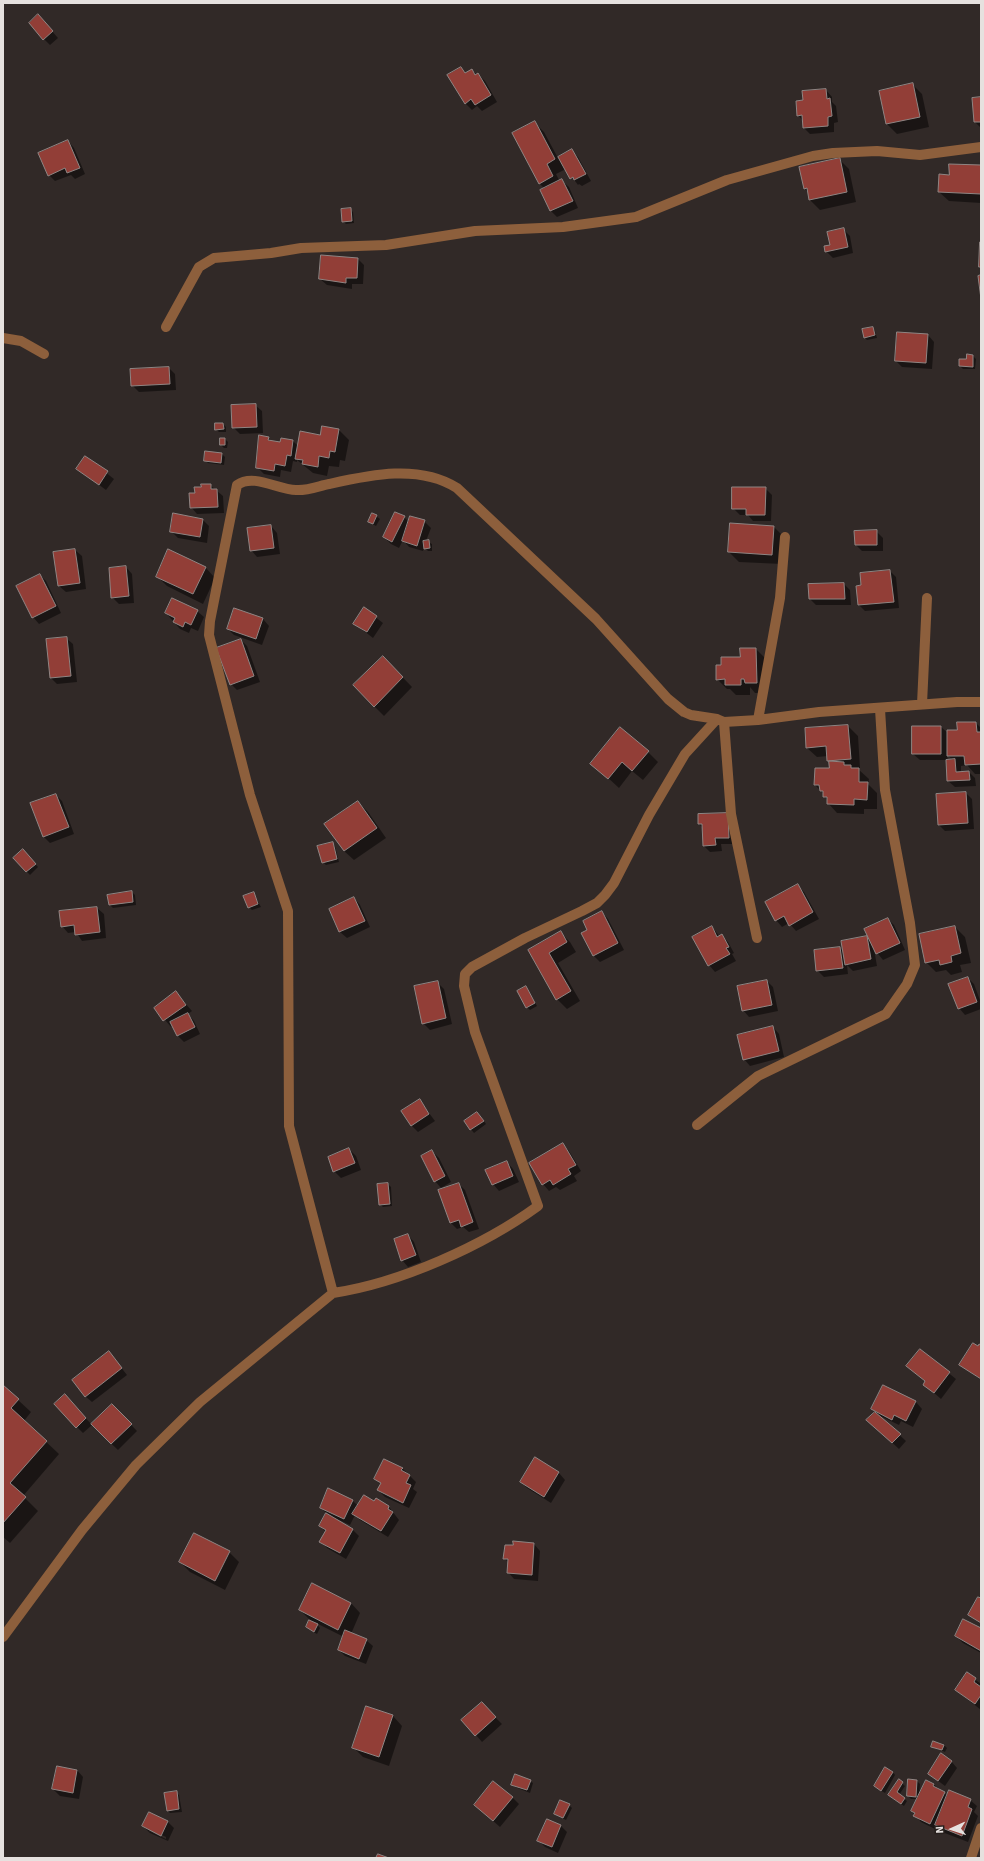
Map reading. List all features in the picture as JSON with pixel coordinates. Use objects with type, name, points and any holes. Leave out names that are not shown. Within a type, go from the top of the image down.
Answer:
[{"type":"street","points":[[166,327],[199,267],[214,258],[271,253],[301,248],[386,245],[475,231],[563,227],[636,217],[727,180],[813,156],[833,153],[877,151],[920,155],[981,147]]},
{"type":"street","points":[[3,338],[21,341],[44,354]]},
{"type":"street","points":[[333,1293],[289,1126],[288,911],[250,795],[209,635],[210,621],[237,485],[248,480],[297,491],[377,474],[421,476],[448,483],[457,488],[596,619],[668,699],[684,712],[691,715],[721,721],[758,720],[819,712],[880,709],[922,704],[981,702]]},
{"type":"street","points":[[758,720],[780,598],[784,537]]},
{"type":"street","points":[[922,704],[927,598]]},
{"type":"street","points":[[697,1124],[758,1076],[886,1014],[908,984],[915,965],[910,923],[885,790],[880,709]]},
{"type":"street","points":[[721,721],[731,814],[757,938]]},
{"type":"street","points":[[3,1637],[82,1530],[136,1465],[200,1402],[333,1293],[358,1289],[428,1265],[510,1226],[538,1206],[475,1032],[464,986],[465,974],[472,967],[526,938],[597,903],[614,883],[649,815],[685,754],[721,721]]},
{"type":"street","points":[[971,1858],[981,1828]]},
{"type":"building","points":[[38,14],[53,31],[43,40],[29,23]]},
{"type":"building","points":[[461,67],[465,73],[472,69],[475,75],[478,73],[491,95],[475,105],[471,99],[465,104],[447,75]]},
{"type":"building","points":[[913,83],[920,117],[886,124],[879,91]]},
{"type":"building","points":[[826,89],[827,99],[830,98],[832,116],[828,117],[828,126],[803,128],[802,115],[797,116],[796,101],[803,100],[802,91]]},
{"type":"building","points":[[981,97],[981,122],[974,122],[972,98]]},
{"type":"building","points":[[535,121],[555,159],[547,164],[553,176],[539,184],[512,133]]},
{"type":"building","points":[[68,140],[80,168],[67,173],[65,168],[48,176],[38,153]]},
{"type":"building","points":[[572,149],[586,174],[574,180],[573,177],[570,179],[558,157]]},
{"type":"building","points":[[840,158],[847,192],[809,200],[807,188],[804,189],[799,167]]},
{"type":"building","points":[[949,164],[981,165],[981,194],[938,192],[939,174],[949,175]]},
{"type":"building","points":[[562,179],[573,201],[550,211],[540,190]]},
{"type":"building","points":[[351,208],[352,221],[342,222],[341,209]]},
{"type":"building","points":[[844,228],[848,247],[825,252],[824,246],[830,245],[827,232]]},
{"type":"building","points":[[980,242],[981,267],[979,267]]},
{"type":"building","points":[[321,255],[358,258],[357,278],[346,278],[346,283],[319,279]]},
{"type":"building","points":[[981,275],[981,299],[978,276]]},
{"type":"building","points":[[873,327],[875,335],[864,338],[862,329]]},
{"type":"building","points":[[897,332],[928,334],[926,363],[895,361]]},
{"type":"building","points":[[967,354],[973,355],[973,367],[959,366],[959,359],[966,359]]},
{"type":"building","points":[[169,367],[170,384],[131,386],[130,369]]},
{"type":"building","points":[[256,404],[257,427],[232,428],[231,405]]},
{"type":"building","points":[[215,423],[223,423],[224,429],[215,430]]},
{"type":"building","points":[[322,426],[339,429],[335,452],[330,451],[329,458],[319,456],[318,467],[302,464],[303,460],[295,459],[300,431],[320,435]]},
{"type":"building","points":[[259,435],[269,437],[268,440],[280,442],[281,438],[293,440],[291,456],[287,455],[285,466],[275,464],[274,471],[256,468]]},
{"type":"building","points":[[220,438],[225,438],[225,445],[220,445]]},
{"type":"building","points":[[205,451],[222,453],[221,463],[204,461]]},
{"type":"building","points":[[85,456],[108,471],[99,485],[76,469]]},
{"type":"building","points":[[201,484],[211,484],[211,489],[217,489],[218,507],[190,508],[189,493],[195,493],[194,487],[201,487]]},
{"type":"building","points":[[732,487],[766,487],[765,515],[746,515],[746,509],[732,509]]},
{"type":"building","points":[[395,512],[405,516],[392,542],[383,537]]},
{"type":"building","points":[[173,513],[203,519],[200,537],[170,532]]},
{"type":"building","points":[[372,513],[377,515],[373,524],[368,522]]},
{"type":"building","points":[[410,516],[425,520],[417,546],[402,541]]},
{"type":"building","points":[[730,523],[774,526],[772,555],[728,552]]},
{"type":"building","points":[[271,525],[274,548],[250,551],[247,528]]},
{"type":"building","points":[[877,530],[877,545],[855,545],[854,531]]},
{"type":"building","points":[[429,540],[430,548],[424,549],[423,541]]},
{"type":"building","points":[[75,549],[80,583],[58,586],[53,552]]},
{"type":"building","points":[[168,549],[206,567],[193,594],[156,577]]},
{"type":"building","points":[[126,566],[129,596],[111,598],[109,568]]},
{"type":"building","points":[[890,570],[894,602],[858,605],[856,586],[861,585],[860,573]]},
{"type":"building","points":[[40,574],[56,606],[32,618],[16,586]]},
{"type":"building","points":[[844,583],[845,599],[809,599],[808,584]]},
{"type":"building","points":[[172,598],[198,610],[191,625],[185,622],[183,627],[173,622],[175,618],[165,613]]},
{"type":"building","points":[[364,607],[377,616],[367,632],[353,624]]},
{"type":"building","points":[[234,608],[263,618],[256,639],[227,629]]},
{"type":"building","points":[[67,637],[71,676],[50,678],[46,639]]},
{"type":"building","points":[[241,639],[254,676],[230,685],[216,648]]},
{"type":"building","points":[[740,648],[756,648],[757,683],[745,683],[744,679],[741,679],[741,685],[725,685],[725,679],[716,680],[716,665],[721,665],[721,657],[740,657]]},
{"type":"building","points":[[383,656],[403,677],[374,707],[353,685]]},
{"type":"building","points":[[957,722],[976,722],[977,732],[981,732],[981,764],[965,765],[964,756],[947,756],[947,730],[957,730]]},
{"type":"building","points":[[848,725],[851,759],[827,761],[826,746],[806,748],[805,728]]},
{"type":"building","points":[[912,726],[941,726],[941,754],[912,754]]},
{"type":"building","points":[[620,727],[649,751],[632,771],[622,762],[608,779],[590,764]]},
{"type":"building","points":[[955,759],[956,772],[969,771],[970,780],[947,781],[946,760]]},
{"type":"building","points":[[829,761],[844,762],[844,765],[851,765],[851,768],[859,768],[859,782],[868,782],[867,800],[854,799],[854,805],[827,804],[827,797],[823,797],[823,791],[820,791],[819,785],[814,785],[815,768],[829,768]]},
{"type":"building","points":[[966,792],[968,823],[938,825],[936,794]]},
{"type":"building","points":[[56,794],[69,827],[43,837],[30,803]]},
{"type":"building","points":[[358,801],[377,828],[344,851],[324,824]]},
{"type":"building","points":[[728,813],[729,838],[715,838],[716,845],[703,846],[702,824],[698,824],[698,814]]},
{"type":"building","points":[[333,842],[337,859],[322,863],[317,846]]},
{"type":"building","points":[[23,849],[36,864],[26,872],[13,858]]},
{"type":"building","points":[[798,884],[813,912],[789,926],[784,916],[775,921],[765,902]]},
{"type":"building","points":[[132,891],[133,902],[109,905],[107,895]]},
{"type":"building","points":[[254,892],[258,904],[248,908],[243,896]]},
{"type":"building","points":[[354,897],[365,921],[339,932],[329,909]]},
{"type":"building","points":[[97,907],[100,932],[75,935],[74,925],[61,927],[59,911]]},
{"type":"building","points":[[602,911],[618,943],[593,956],[581,933],[587,930],[583,921]]},
{"type":"building","points":[[888,918],[900,943],[876,954],[864,929]]},
{"type":"building","points":[[712,926],[717,937],[722,934],[729,947],[726,948],[730,954],[708,966],[692,937]]},
{"type":"building","points":[[955,926],[961,953],[951,956],[952,962],[940,965],[939,960],[925,963],[919,934]]},
{"type":"building","points":[[561,931],[567,942],[549,953],[571,991],[556,1000],[528,950]]},
{"type":"building","points":[[867,936],[871,959],[845,965],[841,941]]},
{"type":"building","points":[[840,947],[843,968],[816,971],[814,950]]},
{"type":"building","points":[[968,977],[977,1002],[958,1009],[948,984]]},
{"type":"building","points":[[767,980],[772,1005],[742,1011],[737,986]]},
{"type":"building","points":[[438,981],[446,1018],[422,1024],[414,986]]},
{"type":"building","points":[[526,986],[535,1003],[526,1008],[517,991]]},
{"type":"building","points":[[176,991],[186,1005],[163,1021],[154,1008]]},
{"type":"building","points":[[188,1013],[195,1027],[177,1036],[170,1022]]},
{"type":"building","points":[[773,1026],[779,1051],[743,1060],[737,1035]]},
{"type":"building","points":[[420,1099],[429,1114],[411,1126],[401,1111]]},
{"type":"building","points":[[477,1112],[484,1121],[470,1130],[464,1121]]},
{"type":"building","points":[[563,1143],[576,1165],[568,1169],[571,1174],[553,1185],[550,1180],[542,1185],[529,1163]]},
{"type":"building","points":[[349,1148],[355,1163],[333,1172],[328,1157]]},
{"type":"building","points":[[432,1150],[445,1176],[434,1182],[421,1156]]},
{"type":"building","points":[[507,1161],[513,1176],[492,1185],[485,1170]]},
{"type":"building","points":[[388,1183],[390,1204],[379,1205],[377,1184]]},
{"type":"building","points":[[459,1183],[473,1222],[461,1227],[459,1220],[450,1223],[438,1190]]},
{"type":"building","points":[[408,1234],[416,1255],[401,1261],[394,1239]]},
{"type":"building","points":[[973,1343],[978,1346],[979,1344],[981,1345],[981,1379],[959,1365]]},
{"type":"building","points":[[920,1349],[950,1372],[934,1393],[923,1385],[925,1381],[906,1366]]},
{"type":"building","points":[[109,1351],[122,1368],[85,1397],[72,1380]]},
{"type":"building","points":[[3,1385],[19,1399],[11,1408],[47,1441],[10,1483],[26,1497],[3,1523]]},
{"type":"building","points":[[883,1385],[916,1401],[906,1421],[894,1415],[892,1420],[871,1409]]},
{"type":"building","points":[[65,1394],[86,1418],[76,1428],[54,1404]]},
{"type":"building","points":[[112,1404],[132,1424],[111,1444],[91,1424]]},
{"type":"building","points":[[875,1412],[901,1434],[892,1443],[866,1420]]},
{"type":"building","points":[[535,1457],[559,1472],[544,1497],[520,1482]]},
{"type":"building","points":[[384,1459],[403,1468],[401,1470],[410,1475],[406,1483],[411,1485],[403,1503],[377,1490],[381,1483],[374,1479]]},
{"type":"building","points":[[328,1488],[353,1500],[344,1519],[320,1508]]},
{"type":"building","points":[[364,1495],[374,1501],[376,1498],[389,1506],[388,1509],[393,1512],[381,1531],[352,1514]]},
{"type":"building","points":[[326,1513],[353,1529],[340,1553],[319,1542],[326,1530],[319,1526]]},
{"type":"building","points":[[194,1533],[230,1551],[215,1581],[179,1562]]},
{"type":"building","points":[[513,1541],[534,1543],[532,1575],[507,1573],[508,1559],[503,1559],[505,1545],[513,1545]]},
{"type":"building","points":[[312,1583],[351,1603],[338,1630],[299,1610]]},
{"type":"building","points":[[978,1597],[981,1598],[981,1623],[968,1615]]},
{"type":"building","points":[[963,1619],[981,1628],[981,1651],[955,1636]]},
{"type":"building","points":[[309,1620],[318,1624],[314,1632],[306,1627]]},
{"type":"building","points":[[345,1630],[367,1639],[359,1659],[338,1650]]},
{"type":"building","points":[[967,1672],[976,1678],[974,1682],[981,1687],[981,1695],[975,1704],[955,1690]]},
{"type":"building","points":[[482,1702],[496,1717],[475,1736],[461,1720]]},
{"type":"building","points":[[366,1706],[393,1715],[379,1757],[352,1748]]},
{"type":"building","points":[[933,1741],[944,1745],[942,1750],[931,1747]]},
{"type":"building","points":[[941,1753],[952,1761],[938,1781],[928,1774]]},
{"type":"building","points":[[57,1766],[77,1770],[73,1793],[52,1789]]},
{"type":"building","points":[[885,1767],[893,1772],[881,1791],[874,1786]]},
{"type":"building","points":[[515,1774],[531,1780],[527,1790],[511,1785]]},
{"type":"building","points":[[899,1779],[903,1782],[897,1792],[905,1798],[901,1804],[888,1795]]},
{"type":"building","points":[[908,1779],[917,1780],[916,1797],[907,1796]]},
{"type":"building","points":[[926,1780],[934,1784],[933,1786],[945,1792],[930,1824],[913,1816],[915,1813],[911,1811]]},
{"type":"building","points":[[493,1781],[513,1797],[493,1821],[474,1805]]},
{"type":"building","points":[[949,1790],[971,1799],[968,1807],[972,1809],[962,1836],[935,1825]]},
{"type":"building","points":[[177,1791],[179,1809],[167,1811],[164,1793]]},
{"type":"building","points":[[560,1800],[570,1804],[563,1818],[554,1814]]},
{"type":"building","points":[[149,1812],[168,1821],[161,1836],[142,1826]]},
{"type":"building","points":[[547,1819],[561,1825],[552,1847],[537,1841]]},
{"type":"building","points":[[378,1854],[389,1858],[376,1858]]}]
